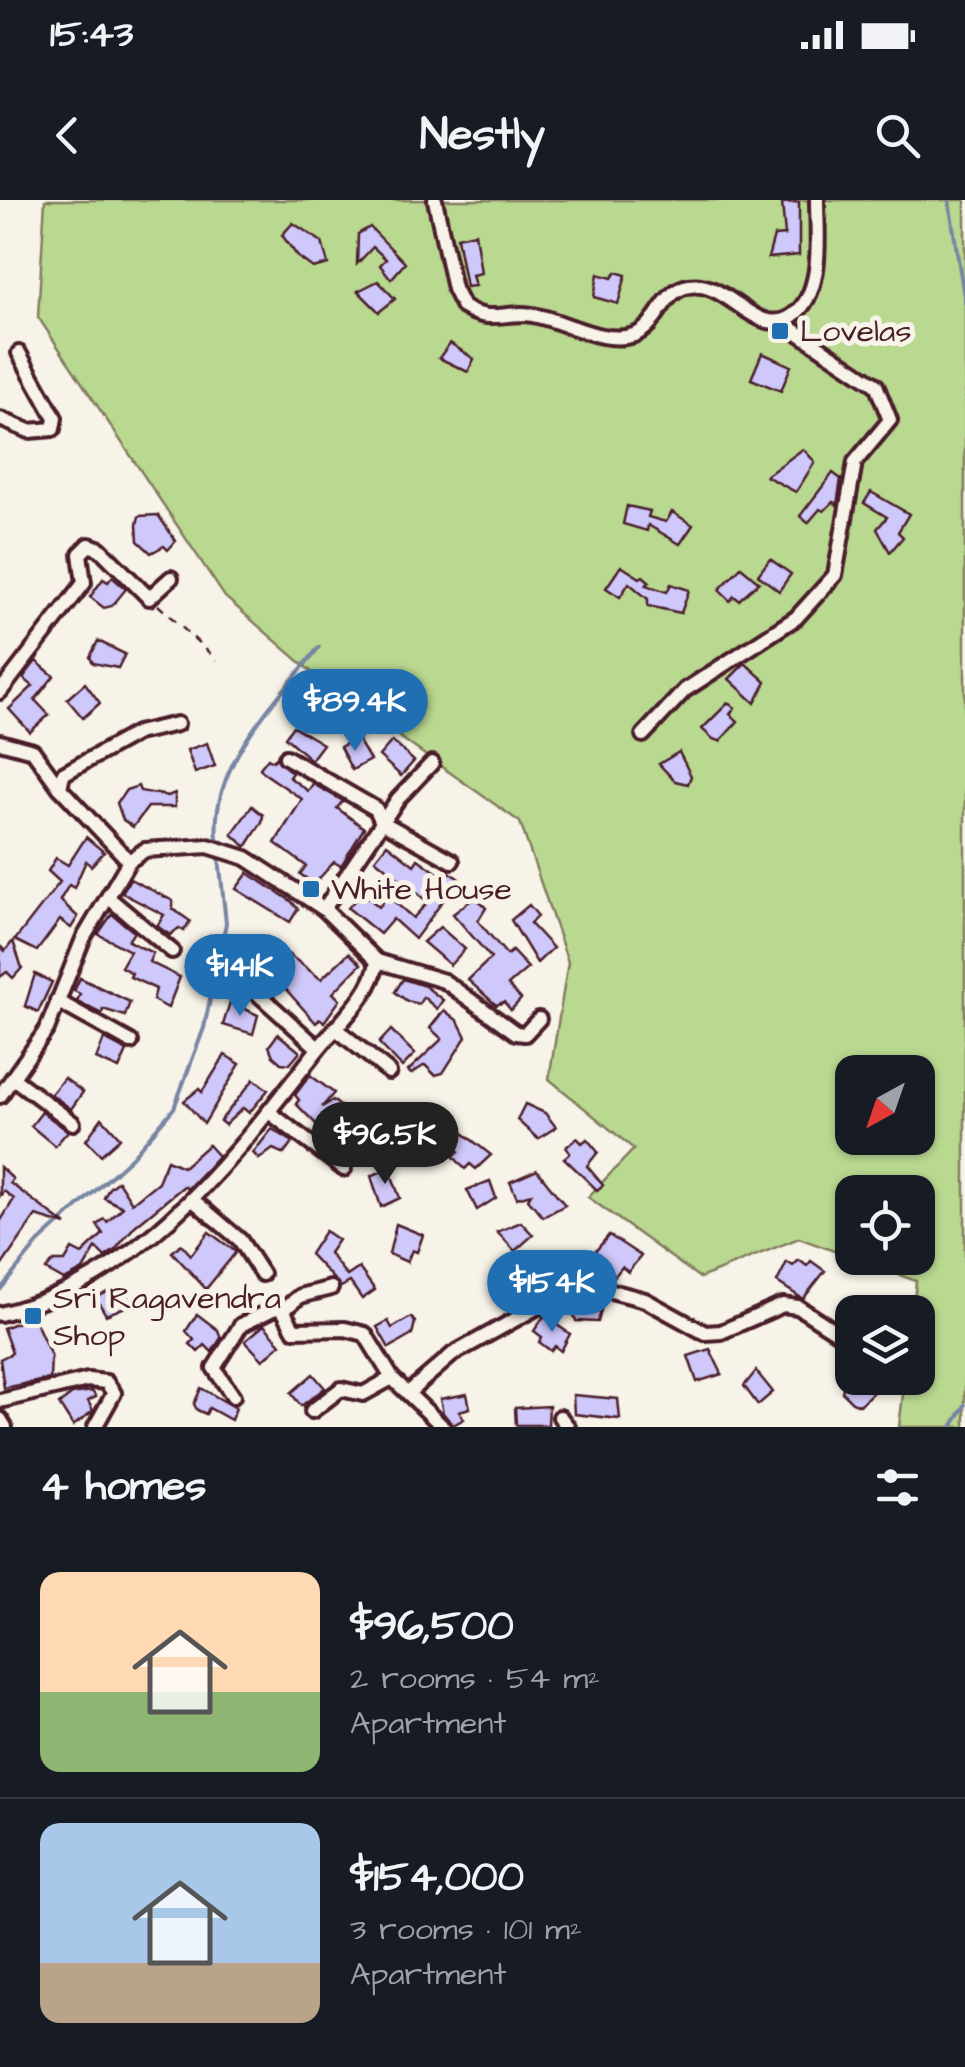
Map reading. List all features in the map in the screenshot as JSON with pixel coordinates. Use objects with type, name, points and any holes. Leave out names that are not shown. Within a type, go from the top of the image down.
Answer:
[{"type":"street","points":[[436,200],[454,289],[463,307],[476,315],[494,319],[522,314],[629,337],[646,329],[671,294],[684,286],[718,290],[762,321],[782,322],[876,386],[890,420],[856,462],[835,575],[796,618],[685,690],[643,735]]},
{"type":"street","points":[[782,322],[797,313],[815,278],[817,200]]},
{"type":"street","points":[[0,419],[29,431],[53,429],[55,418],[18,352]]},
{"type":"street","points":[[0,692],[84,583],[80,554],[89,545],[100,549],[150,598],[170,578]]},
{"type":"street","points":[[60,788],[63,774],[78,762],[137,733],[177,724]]},
{"type":"street","points":[[0,742],[33,751],[60,788],[129,861]]},
{"type":"street","points":[[286,758],[376,809],[382,822],[452,861]]},
{"type":"street","points":[[324,910],[382,822],[432,764]]},
{"type":"street","points":[[0,1096],[47,1029],[82,939],[110,899],[129,861],[145,850],[208,846],[226,850],[276,875],[324,910],[377,960],[444,981],[516,1033],[525,1034],[539,1019]]},
{"type":"street","points":[[110,899],[172,951]]},
{"type":"street","points":[[0,1314],[45,1303],[107,1270],[193,1200],[335,1028],[367,985],[377,960]]},
{"type":"street","points":[[257,993],[318,1048]]},
{"type":"street","points":[[57,1001],[132,1042]]},
{"type":"street","points":[[335,1028],[389,1072]]},
{"type":"street","points":[[14,1079],[73,1123]]},
{"type":"street","points":[[268,1112],[344,1170]]},
{"type":"street","points":[[193,1200],[240,1240],[262,1274]]},
{"type":"street","points":[[408,1393],[453,1354],[581,1284],[645,1300],[705,1333],[721,1332],[784,1305],[798,1307],[835,1331]]},
{"type":"street","points":[[282,1310],[300,1296],[331,1288]]},
{"type":"street","points":[[233,1396],[214,1368],[222,1348],[241,1325],[275,1308],[282,1310],[294,1330],[344,1329],[365,1334],[392,1378],[442,1427]]},
{"type":"street","points":[[312,1410],[340,1389],[364,1394],[392,1378]]},
{"type":"street","points":[[0,1401],[88,1380],[106,1382],[114,1394],[94,1427]]},
{"type":"street","points":[[0,1419],[5,1427]]},
{"type":"path","points":[[150,598],[217,660]]},
{"type":"green space","points":[[45,200],[965,200],[965,1427],[899,1427],[903,1395],[935,1395],[935,1295],[915,1295],[916,1281],[900,1275],[935,1275],[935,1175],[835,1175],[835,1251],[799,1238],[700,1278],[588,1197],[634,1149],[549,1079],[568,962],[520,822],[330,688],[225,597],[38,317]]},
{"type":"building","points":[[799,202],[799,255],[768,258],[774,236],[785,235],[782,203]]},
{"type":"building","points":[[293,223],[322,242],[328,264],[313,268],[298,257],[282,235]]},
{"type":"building","points":[[370,227],[405,263],[391,279],[380,265],[386,259],[373,247],[357,264],[358,234]]},
{"type":"building","points":[[475,233],[481,273],[472,275],[475,286],[466,287],[457,237]]},
{"type":"building","points":[[616,272],[626,275],[618,304],[594,297],[598,274],[612,278]]},
{"type":"building","points":[[378,281],[395,299],[379,312],[358,291]]},
{"type":"building","points":[[450,343],[474,359],[468,372],[439,358]]},
{"type":"building","points":[[762,353],[791,366],[781,391],[751,379]]},
{"type":"building","points":[[803,449],[815,462],[796,492],[766,476]]},
{"type":"building","points":[[833,473],[841,479],[837,505],[833,502],[824,511],[820,509],[808,523],[800,516]]},
{"type":"building","points":[[871,492],[909,514],[898,532],[903,537],[890,552],[877,529],[887,517],[864,503]]},
{"type":"building","points":[[627,506],[650,511],[648,517],[666,522],[672,512],[693,525],[680,544],[648,525],[647,531],[623,524]]},
{"type":"building","points":[[158,515],[176,541],[168,550],[164,546],[151,553],[138,541],[137,525],[139,516]]},
{"type":"building","points":[[770,559],[791,574],[779,591],[758,575]]},
{"type":"building","points":[[621,566],[640,578],[643,576],[650,582],[646,585],[667,592],[671,584],[689,590],[681,613],[648,606],[648,599],[629,583],[620,597],[606,588]]},
{"type":"building","points":[[741,567],[759,582],[739,600],[734,596],[730,601],[719,590]]},
{"type":"building","points":[[112,577],[126,589],[112,606],[104,608],[90,597],[103,579],[108,582]]},
{"type":"building","points":[[98,641],[125,654],[118,668],[93,663],[90,657]]},
{"type":"building","points":[[36,661],[54,676],[35,700],[49,715],[30,732],[9,709],[33,686],[23,678]]},
{"type":"building","points":[[745,663],[766,682],[755,703],[729,679]]},
{"type":"building","points":[[85,683],[100,703],[83,718],[67,699]]},
{"type":"building","points":[[728,703],[735,708],[730,714],[738,721],[720,741],[713,739],[702,729]]},
{"type":"building","points":[[293,726],[323,744],[311,760],[285,737]]},
{"type":"building","points":[[357,738],[370,760],[352,770],[340,747]]},
{"type":"building","points":[[392,741],[414,761],[401,776],[379,756]]},
{"type":"building","points":[[207,743],[215,766],[195,773],[187,750]]},
{"type":"building","points":[[679,752],[691,776],[688,784],[675,781],[659,764]]},
{"type":"building","points":[[268,758],[276,758],[292,773],[289,777],[308,791],[313,784],[343,801],[337,808],[364,828],[341,866],[334,862],[314,884],[300,874],[306,866],[275,843],[302,799],[264,773],[260,768]]},
{"type":"building","points":[[138,786],[140,791],[168,796],[175,793],[175,807],[148,807],[133,827],[123,820],[117,803],[126,790]]},
{"type":"building","points":[[252,806],[263,815],[262,822],[246,847],[232,834]]},
{"type":"building","points":[[86,837],[104,852],[91,866],[86,861],[74,888],[69,885],[60,900],[78,917],[71,928],[60,920],[37,951],[15,940],[60,882],[48,871],[56,858],[68,865]]},
{"type":"building","points":[[387,844],[414,865],[418,859],[442,876],[447,870],[459,879],[415,939],[393,919],[380,934],[348,908],[362,892],[379,907],[388,896],[413,918],[428,902],[375,859]]},
{"type":"building","points":[[248,873],[298,909],[290,922],[236,889]]},
{"type":"building","points":[[130,879],[173,901],[173,909],[190,921],[184,931],[179,928],[170,935],[157,926],[164,915],[122,893]]},
{"type":"building","points":[[475,897],[486,908],[478,921],[507,955],[512,951],[528,968],[508,985],[521,999],[511,1010],[504,1002],[496,1005],[468,980],[491,958],[453,914]]},
{"type":"building","points":[[529,905],[538,916],[530,923],[553,948],[537,963],[511,920]]},
{"type":"building","points":[[112,914],[134,932],[128,941],[153,953],[149,962],[180,977],[168,1008],[153,1000],[156,989],[130,977],[132,973],[121,967],[130,951],[98,934]]},
{"type":"building","points":[[440,927],[465,949],[450,965],[423,942]]},
{"type":"building","points":[[13,941],[22,968],[13,978],[7,972],[0,977],[0,946],[5,951]]},
{"type":"building","points":[[349,953],[361,964],[333,993],[340,1000],[324,1022],[320,1019],[316,1023],[274,976],[288,954],[321,979]]},
{"type":"building","points":[[35,974],[52,982],[38,1012],[25,1006]]},
{"type":"building","points":[[80,978],[130,1002],[125,1016],[103,1009],[102,1014],[77,1001],[80,994],[74,991]]},
{"type":"building","points":[[403,979],[425,986],[443,1000],[437,1009],[423,997],[419,1004],[395,992]]},
{"type":"building","points":[[230,1002],[258,1015],[253,1034],[223,1025]]},
{"type":"building","points":[[444,1010],[458,1021],[466,1037],[443,1073],[435,1075],[425,1065],[411,1074],[408,1071],[442,1039],[430,1028]]},
{"type":"building","points":[[391,1030],[415,1054],[402,1067],[379,1043]]},
{"type":"building","points":[[278,1034],[300,1052],[290,1064],[281,1063],[269,1046]]},
{"type":"building","points":[[104,1039],[127,1051],[119,1069],[96,1059]]},
{"type":"building","points":[[225,1055],[240,1064],[204,1124],[184,1101],[199,1089],[202,1092]]},
{"type":"building","points":[[310,1075],[334,1093],[322,1107],[333,1100],[346,1111],[341,1116],[351,1125],[340,1138],[330,1131],[327,1135],[296,1104],[299,1100],[295,1095]]},
{"type":"building","points":[[64,1078],[83,1092],[71,1109],[51,1094]]},
{"type":"building","points":[[254,1079],[268,1090],[249,1113],[243,1108],[225,1125],[220,1121]]},
{"type":"building","points":[[525,1104],[545,1113],[556,1127],[538,1139],[517,1120]]},
{"type":"building","points":[[42,1112],[68,1131],[55,1146],[31,1126]]},
{"type":"building","points":[[102,1118],[120,1138],[101,1155],[86,1140]]},
{"type":"building","points":[[272,1129],[293,1142],[284,1154],[273,1149],[259,1159],[253,1153]]},
{"type":"building","points":[[463,1133],[491,1155],[476,1169],[470,1164],[465,1169],[453,1156],[459,1152],[453,1142]]},
{"type":"building","points":[[577,1138],[582,1143],[587,1139],[598,1152],[587,1166],[603,1185],[597,1190],[564,1158],[570,1153],[566,1147]]},
{"type":"building","points":[[208,1145],[218,1156],[187,1189],[184,1186],[135,1226],[115,1250],[105,1257],[96,1248],[83,1270],[64,1280],[46,1270],[54,1261],[65,1261],[72,1249],[82,1254],[103,1234],[97,1225],[104,1219],[107,1222],[123,1207],[104,1198],[118,1181],[132,1203],[158,1182],[167,1160],[183,1167]]},
{"type":"building","points":[[0,1167],[13,1179],[10,1183],[66,1225],[36,1216],[0,1268],[0,1222],[14,1199],[4,1191],[0,1196]]},
{"type":"building","points":[[389,1168],[400,1198],[381,1207],[371,1176]]},
{"type":"building","points":[[537,1170],[565,1205],[543,1217],[528,1199],[531,1194],[517,1198],[510,1182]]},
{"type":"building","points":[[490,1181],[496,1198],[477,1210],[467,1190]]},
{"type":"building","points":[[521,1222],[533,1235],[515,1251],[497,1232]]},
{"type":"building","points":[[396,1224],[423,1235],[417,1252],[412,1250],[407,1262],[389,1254]]},
{"type":"building","points":[[325,1231],[338,1240],[329,1253],[347,1276],[359,1268],[375,1290],[362,1299],[350,1282],[341,1287],[310,1254]]},
{"type":"building","points":[[209,1232],[236,1252],[206,1289],[172,1252],[181,1244],[191,1255]]},
{"type":"building","points":[[609,1235],[641,1256],[628,1272],[622,1267],[615,1276],[594,1253]]},
{"type":"building","points":[[799,1260],[807,1266],[811,1261],[825,1271],[803,1299],[777,1282],[787,1262],[793,1266]]},
{"type":"building","points":[[115,1288],[119,1298],[127,1294],[130,1305],[106,1315],[96,1298]]},
{"type":"building","points":[[582,1294],[604,1299],[598,1322],[576,1321],[569,1301]]},
{"type":"building","points":[[197,1314],[218,1330],[221,1338],[212,1352],[205,1345],[198,1352],[190,1344],[194,1340],[186,1331]]},
{"type":"building","points":[[33,1316],[51,1356],[50,1379],[4,1388],[0,1359],[12,1353],[3,1328]]},
{"type":"building","points":[[544,1316],[570,1334],[561,1351],[555,1346],[551,1351],[539,1342],[542,1337],[534,1331]]},
{"type":"building","points":[[411,1317],[415,1322],[412,1335],[389,1348],[377,1327],[388,1321],[392,1328]]},
{"type":"building","points":[[264,1325],[281,1344],[263,1360],[245,1341]]},
{"type":"building","points":[[710,1349],[722,1374],[697,1382],[688,1356]]},
{"type":"building","points":[[756,1371],[773,1392],[758,1405],[744,1386]]},
{"type":"building","points":[[313,1374],[325,1388],[301,1406],[291,1393]]},
{"type":"building","points":[[201,1388],[236,1408],[231,1420],[209,1408],[206,1414],[197,1410],[194,1404]]},
{"type":"building","points":[[92,1391],[96,1397],[88,1401],[93,1411],[73,1426],[59,1404],[72,1394]]},
{"type":"building","points":[[467,1394],[470,1408],[459,1411],[464,1419],[453,1425],[443,1413],[440,1399]]},
{"type":"building","points":[[573,1395],[618,1399],[620,1419],[574,1414]]},
{"type":"building","points":[[845,1395],[870,1395],[860,1405]]},
{"type":"building","points":[[549,1406],[548,1425],[516,1425],[515,1408]]},
{"type":"waterway","points":[[949,200],[965,303]]},
{"type":"waterway","points":[[217,838],[218,811],[235,760],[266,712],[319,647]]},
{"type":"waterway","points":[[0,1290],[38,1243],[132,1157],[174,1108],[204,1028],[226,923],[219,858]]},
{"type":"waterway","points":[[952,1427],[965,1405]]},
{"type":"place","name":"Lovelas","points":[[780,331]]},
{"type":"place","name":"White House","points":[[311,889]]},
{"type":"place","name":"Sri Ragavendra Shop","points":[[33,1316]]}]
